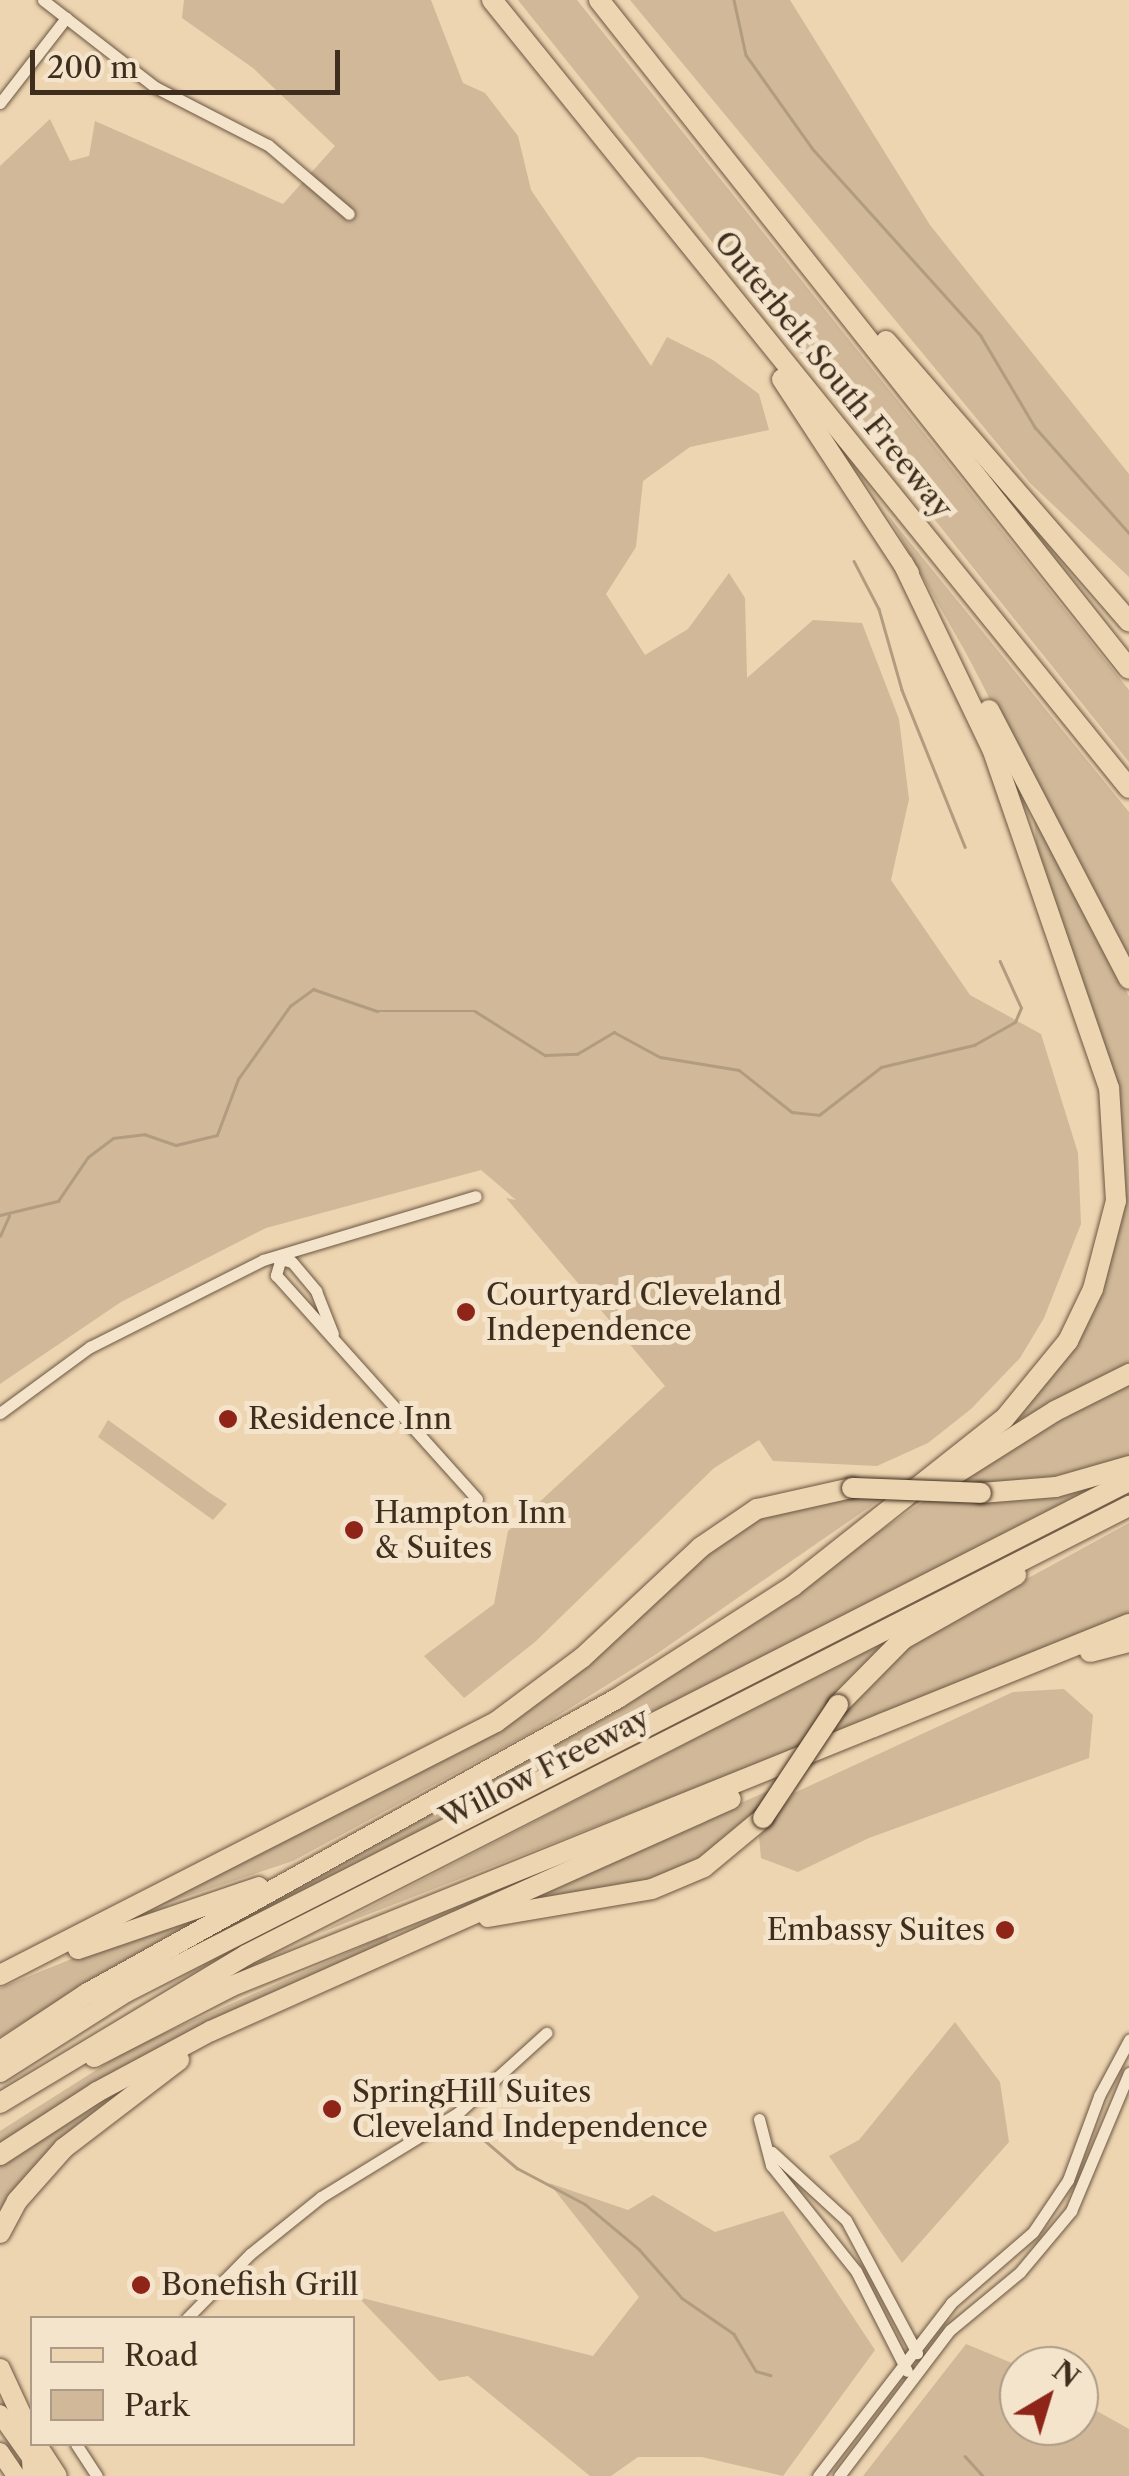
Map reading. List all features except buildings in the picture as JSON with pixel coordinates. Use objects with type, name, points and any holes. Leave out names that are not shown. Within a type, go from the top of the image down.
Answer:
[{"type":"highway","name":"Outerbelt South Freeway","points":[[492,0],[1129,788]]},
{"type":"highway","name":"Outerbelt South Freeway","points":[[599,0],[1129,669]]},
{"type":"highway","points":[[770,214],[1129,622]]},
{"type":"highway","points":[[696,254],[903,563],[975,684],[1129,979]]},
{"type":"highway","points":[[0,2050],[86,1994],[618,1698],[792,1586],[1029,1394],[1081,1317],[1116,1200],[1109,1088],[1079,987],[973,702],[903,563]]},
{"type":"highway","points":[[840,1546],[1013,1436],[1129,1374]]},
{"type":"highway","points":[[0,1976],[496,1722],[582,1658],[701,1547],[757,1509],[852,1488],[981,1493],[1056,1486],[1129,1466]]},
{"type":"highway","name":"Willow Freeway","points":[[0,2072],[126,1992],[1129,1481]]},
{"type":"highway","name":"Willow Freeway","points":[[0,2104],[246,1955],[1129,1506]]},
{"type":"highway","points":[[420,1939],[502,1913],[652,1890],[704,1867],[762,1818],[838,1705],[902,1639],[1091,1526]]},
{"type":"highway","points":[[0,2118],[122,2041],[232,1986],[1030,1668],[1129,1624]]},
{"type":"highway","points":[[1030,1668],[1129,1642]]},
{"type":"highway","points":[[0,2155],[141,2066],[844,1743]]},
{"type":"highway","points":[[0,1976],[256,1888],[361,1841]]},
{"type":"highway","points":[[0,2234],[31,2182],[97,2118],[172,2064],[289,1998]]},
{"type":"highway","points":[[0,2369],[30,2443]]},
{"type":"highway","points":[[36,2458],[57,2476]]},
{"type":"main road","points":[[0,2414],[36,2458]]},
{"type":"main road","points":[[0,2452],[16,2476]]},
{"type":"street","points":[[43,0],[155,87],[268,145],[349,214]]},
{"type":"street","points":[[0,103],[66,18]]},
{"type":"street","points":[[0,1413],[90,1348],[277,1259],[476,1196]]},
{"type":"street","points":[[277,1259],[292,1262],[316,1291],[334,1338]]},
{"type":"street","points":[[277,1259],[276,1275],[477,1499]]},
{"type":"street","points":[[188,2316],[250,2254],[320,2197],[459,2112],[546,2033]]},
{"type":"street","points":[[818,2476],[951,2304],[1009,2256],[1051,2206],[1129,2040]]},
{"type":"street","points":[[839,2476],[950,2330],[1020,2272],[1071,2211],[1129,2073]]},
{"type":"street","points":[[759,2119],[772,2152],[771,2165],[856,2271],[913,2379]]},
{"type":"street","points":[[772,2152],[827,2198],[866,2252],[924,2365]]},
{"type":"street","points":[[812,2212],[827,2198]]},
{"type":"street","points":[[77,2446],[97,2476]]},
{"type":"green space","points":[[184,0],[431,0],[463,83],[485,93],[518,136],[531,190],[651,366],[667,337],[713,360],[759,394],[769,430],[690,447],[643,481],[636,547],[606,594],[645,655],[688,629],[729,573],[745,598],[747,678],[813,620],[862,623],[899,719],[909,799],[891,880],[970,995],[1041,1034],[1078,1153],[1081,1224],[1044,1318],[1020,1358],[971,1409],[928,1443],[877,1466],[773,1461],[759,1440],[714,1468],[535,1642],[464,1698],[424,1656],[494,1604],[508,1531],[665,1386],[506,1198],[516,1200],[481,1170],[266,1228],[121,1302],[0,1384],[0,166],[50,119],[70,161],[89,156],[95,121],[283,204],[335,146],[253,68],[182,18]]},
{"type":"green space","points":[[518,0],[577,0],[1129,690],[1129,762]]},
{"type":"green space","points":[[630,0],[790,0],[930,225],[1129,474],[1129,577],[1030,483]]},
{"type":"green space","points":[[887,514],[1129,812],[1129,967],[966,653]]},
{"type":"green space","points":[[1034,815],[1129,996],[1129,1363],[1008,1426],[1070,1353],[1105,1282],[1123,1205],[1119,1100],[1036,843]]},
{"type":"green space","points":[[1129,1380],[1129,1456],[1019,1486],[955,1482]]},
{"type":"green space","points":[[108,1420],[227,1504],[213,1520],[98,1437]]},
{"type":"green space","points":[[1098,1485],[191,1951],[189,1946],[605,1718],[930,1497]]},
{"type":"green space","points":[[887,1495],[655,1655],[530,1733],[293,1861],[147,1910],[474,1742],[698,1559],[768,1512],[828,1496]]},
{"type":"green space","points":[[1129,1523],[1129,1615],[826,1737],[860,1685],[920,1637]]},
{"type":"green space","points":[[914,1625],[850,1678],[801,1747],[320,1933]]},
{"type":"green space","points":[[1064,1689],[1093,1715],[1089,1758],[869,1838],[798,1872],[761,1858],[759,1837],[794,1793],[1013,1692]]},
{"type":"green space","points":[[777,1787],[759,1811],[680,1874],[593,1894],[523,1898]]},
{"type":"green space","points":[[218,1909],[0,2037],[0,1988],[143,1930]]},
{"type":"green space","points":[[387,1935],[389,1941],[0,2149],[0,2131],[131,2048]]},
{"type":"green space","points":[[955,2022],[1000,2082],[1009,2142],[902,2263],[829,2156],[859,2140]]},
{"type":"green space","points":[[130,2082],[127,2089],[0,2222],[0,2165]]},
{"type":"green space","points":[[549,2183],[628,2210],[653,2195],[715,2232],[783,2211],[875,2350],[783,2476],[702,2457],[638,2457],[611,2476],[590,2476],[468,2376],[439,2381],[358,2297],[593,2356],[639,2297]]},
{"type":"green space","points":[[966,2344],[999,2358],[999,2446],[1099,2446],[1099,2412],[1129,2429],[1129,2476],[863,2476]]},
{"type":"waterway","points":[[734,0],[746,55],[812,148],[981,336],[1035,427],[1129,533]]},
{"type":"waterway","points":[[854,561],[879,609],[902,690],[965,847]]},
{"type":"waterway","points":[[0,1215],[58,1201],[88,1157],[113,1138],[144,1134],[176,1145],[217,1135],[238,1079],[290,1006],[313,989],[377,1011],[475,1011],[545,1055],[577,1054],[614,1032],[660,1057],[739,1070],[792,1112],[819,1115],[881,1067],[974,1045],[1015,1022],[1021,1008],[1000,962]]},
{"type":"waterway","points":[[0,1236],[9,1216]]},
{"type":"waterway","points":[[483,2139],[517,2168],[585,2204],[639,2249],[682,2298],[734,2334],[756,2371],[770,2375]]},
{"type":"waterway","points":[[965,2456],[983,2476]]},
{"type":"place","name":"Courtyard Cleveland Independence","points":[[466,1312]]},
{"type":"place","name":"Residence Inn","points":[[228,1419]]},
{"type":"place","name":"Hampton Inn & Suites","points":[[354,1530]]},
{"type":"place","name":"Embassy Suites","points":[[1005,1930]]},
{"type":"place","name":"SpringHill Suites Cleveland Independence","points":[[332,2109]]},
{"type":"place","name":"Bonefish Grill","points":[[141,2285]]}]
